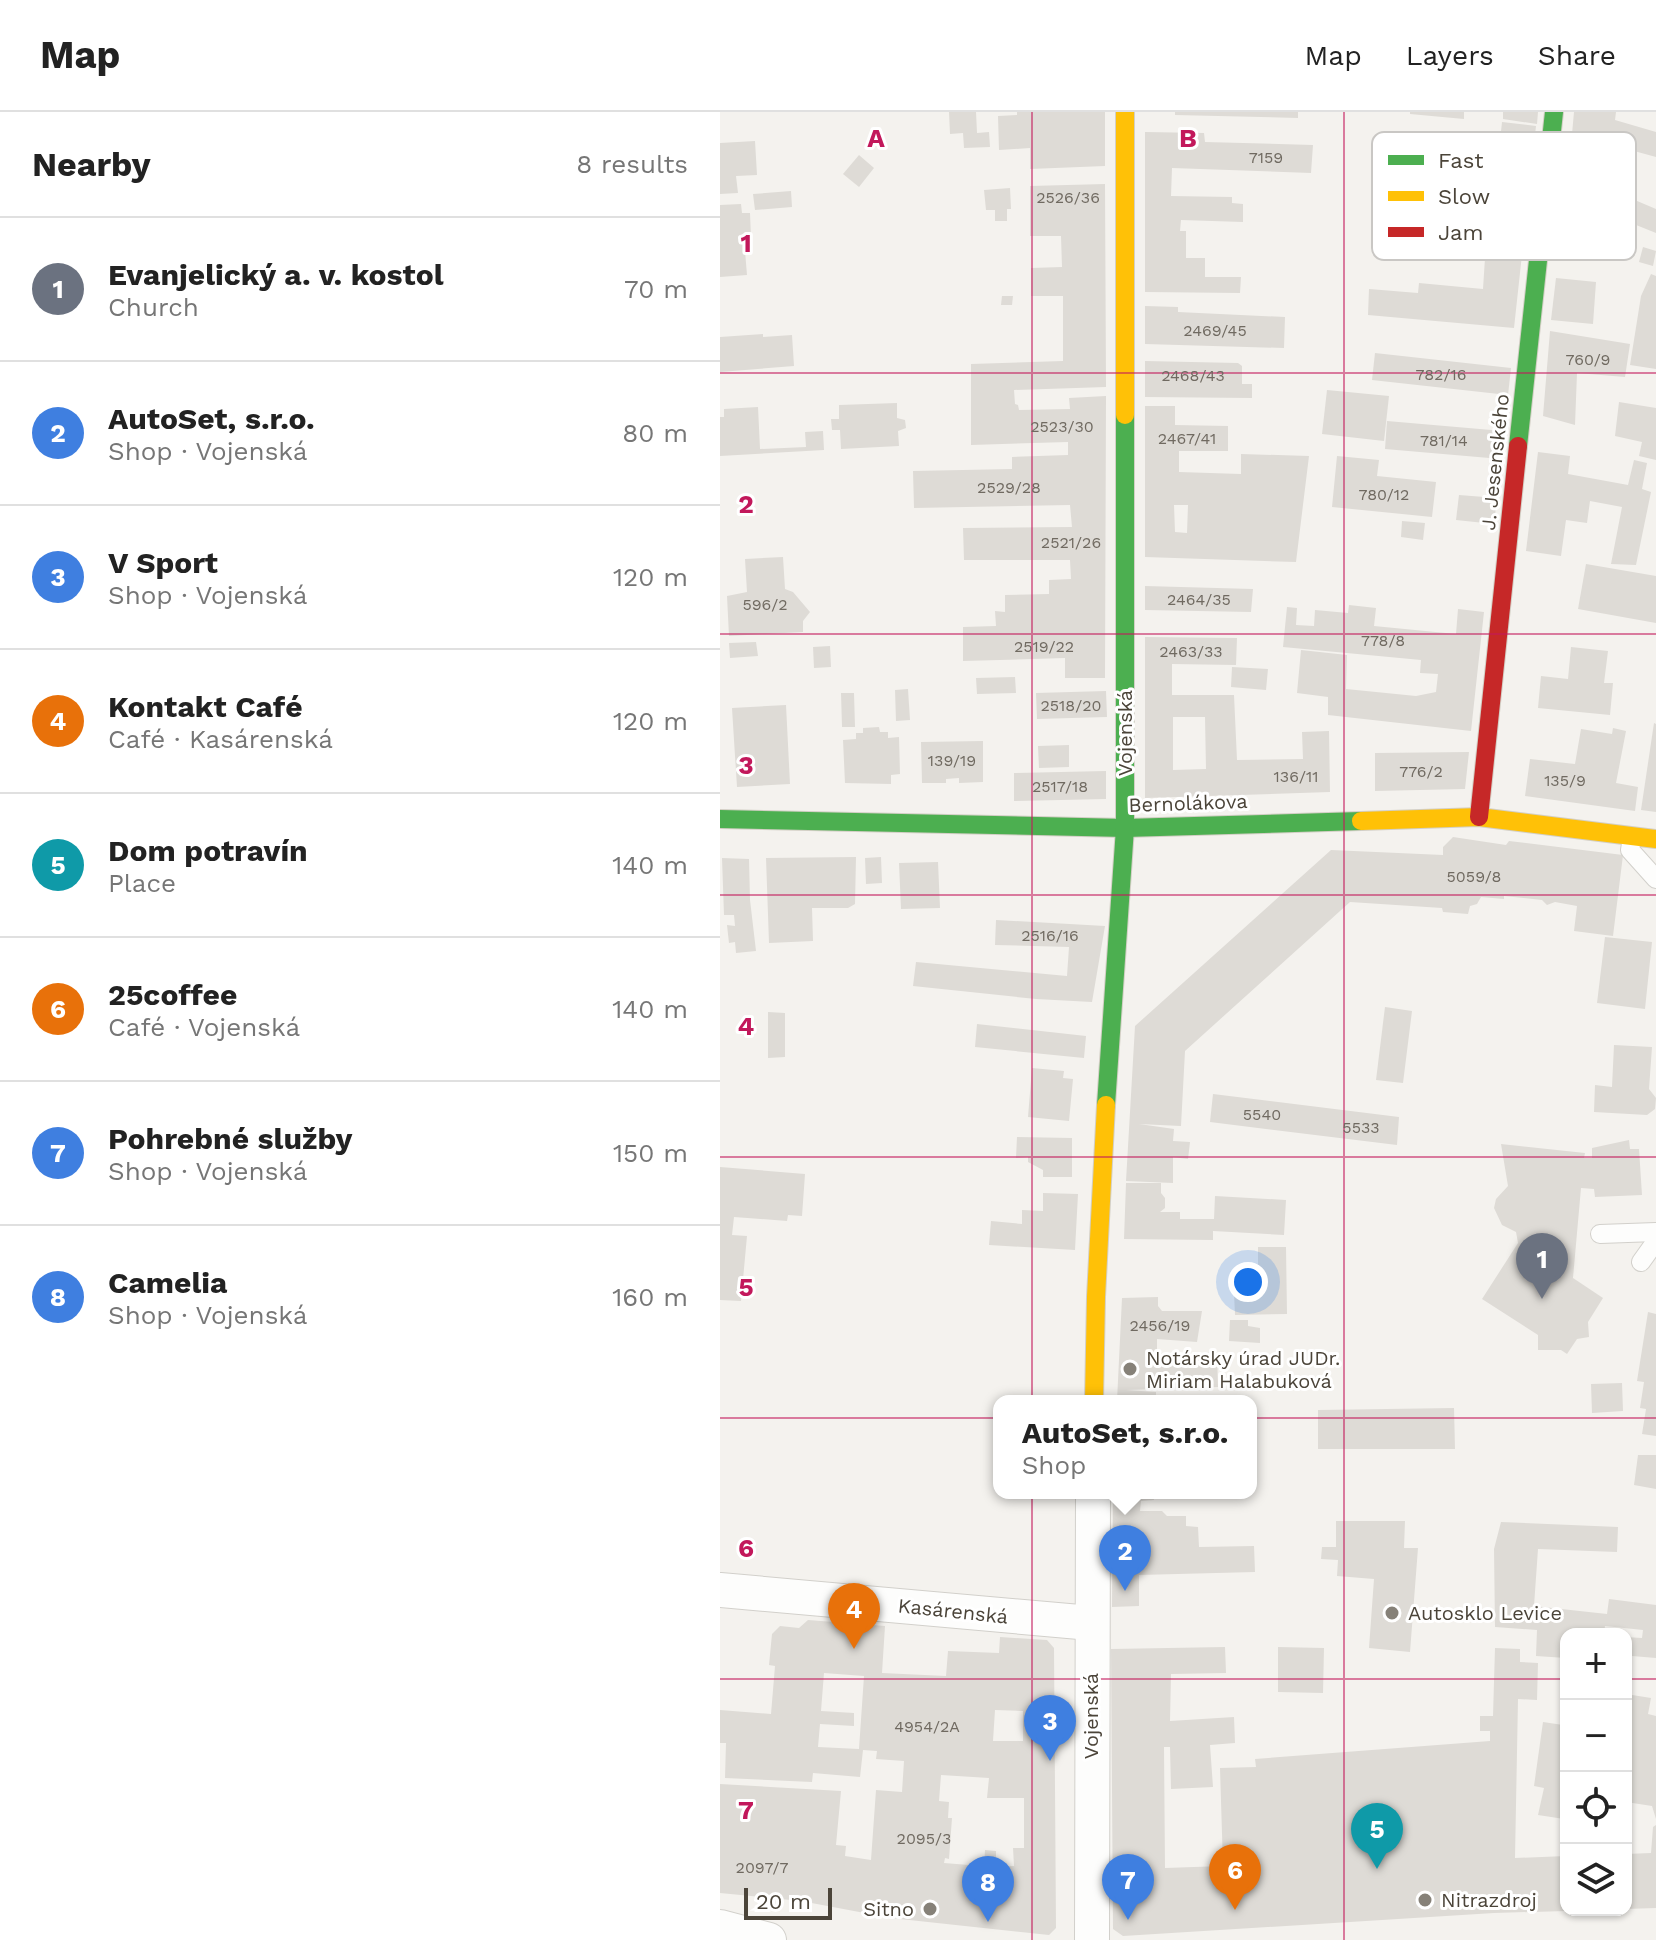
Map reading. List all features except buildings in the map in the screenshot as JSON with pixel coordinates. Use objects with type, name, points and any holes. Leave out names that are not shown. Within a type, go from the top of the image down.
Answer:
[{"type":"street","name":"Vojenská","points":[[1094,1395],[1105,1117],[1125,828],[1125,112]]},
{"type":"street","name":"J. Jesenského","points":[[1552,132],[1554,112]]},
{"type":"street","name":"J. Jesenského","points":[[1479,817],[1538,260]]},
{"type":"street","name":"Bernolákova","points":[[720,819],[1125,828],[1479,817],[1656,839]]},
{"type":"street","name":"Vojenská","points":[[1092,1940],[1093,1499]]},
{"type":"street","name":"Kasárenská","points":[[720,1590],[1091,1623]]},
{"type":"street","points":[[720,1927],[769,1940]]},
{"type":"lane","points":[[1632,837],[1630,850],[1656,879]]},
{"type":"lane","points":[[1600,1234],[1656,1232]]},
{"type":"lane","points":[[1641,1262],[1656,1241]]},
{"type":"traffic: fast","points":[[1552,132],[1554,112]]},
{"type":"traffic: fast","points":[[1518,446],[1538,260]]},
{"type":"traffic: fast","points":[[1106,1105],[1125,828],[1125,415]]},
{"type":"traffic: fast","points":[[720,819],[1125,828],[1361,821]]},
{"type":"traffic: slow","points":[[1125,112],[1125,415]]},
{"type":"traffic: slow","points":[[1361,821],[1479,817],[1656,839]]},
{"type":"traffic: slow","points":[[1094,1395],[1106,1105]]},
{"type":"traffic: jam","points":[[1479,817],[1518,446]]},
{"type":"place","name":"Evanjelický a. v. kostol","points":[[1542,1299]]},
{"type":"place","name":"Notársky úrad JUDr. Miriam Halabuková","points":[[1130,1369]]},
{"type":"place","name":"AutoSet, s.r.o.","points":[[1125,1591]]},
{"type":"place","name":"Autosklo Levice","points":[[1392,1613]]},
{"type":"place","name":"Kontakt Café","points":[[854,1649]]},
{"type":"place","name":"V Sport","points":[[1050,1761]]},
{"type":"place","name":"Dom potravín","points":[[1377,1869]]},
{"type":"place","name":"Nitrazdroj","points":[[1425,1900]]},
{"type":"place","name":"Sitno","points":[[930,1909]]},
{"type":"place","name":"25coffee","points":[[1235,1910]]},
{"type":"place","name":"Pohrebné služby","points":[[1128,1920]]},
{"type":"place","name":"Camelia","points":[[988,1922]]}]
